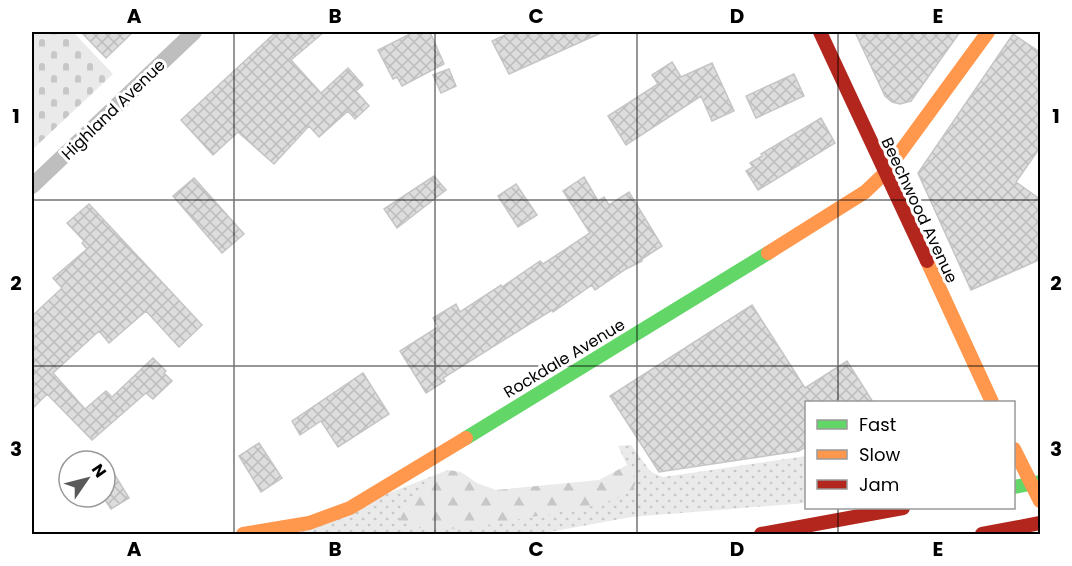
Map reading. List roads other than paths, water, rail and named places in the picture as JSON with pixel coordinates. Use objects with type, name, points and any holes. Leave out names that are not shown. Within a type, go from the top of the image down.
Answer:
[{"type":"main road","name":"Beechwood Avenue","points":[[820,32],[992,401]]},
{"type":"main road","name":"Rockdale Avenue","points":[[243,534],[309,523],[350,508],[711,289],[865,192],[885,173],[987,32]]},
{"type":"main road","points":[[1015,451],[1041,501]]},
{"type":"main road","points":[[1015,486],[1041,482]]},
{"type":"main road","points":[[761,534],[892,509]]},
{"type":"main road","points":[[982,534],[1041,523]]},
{"type":"street","name":"Highland Avenue","points":[[32,186],[194,32]]}]
